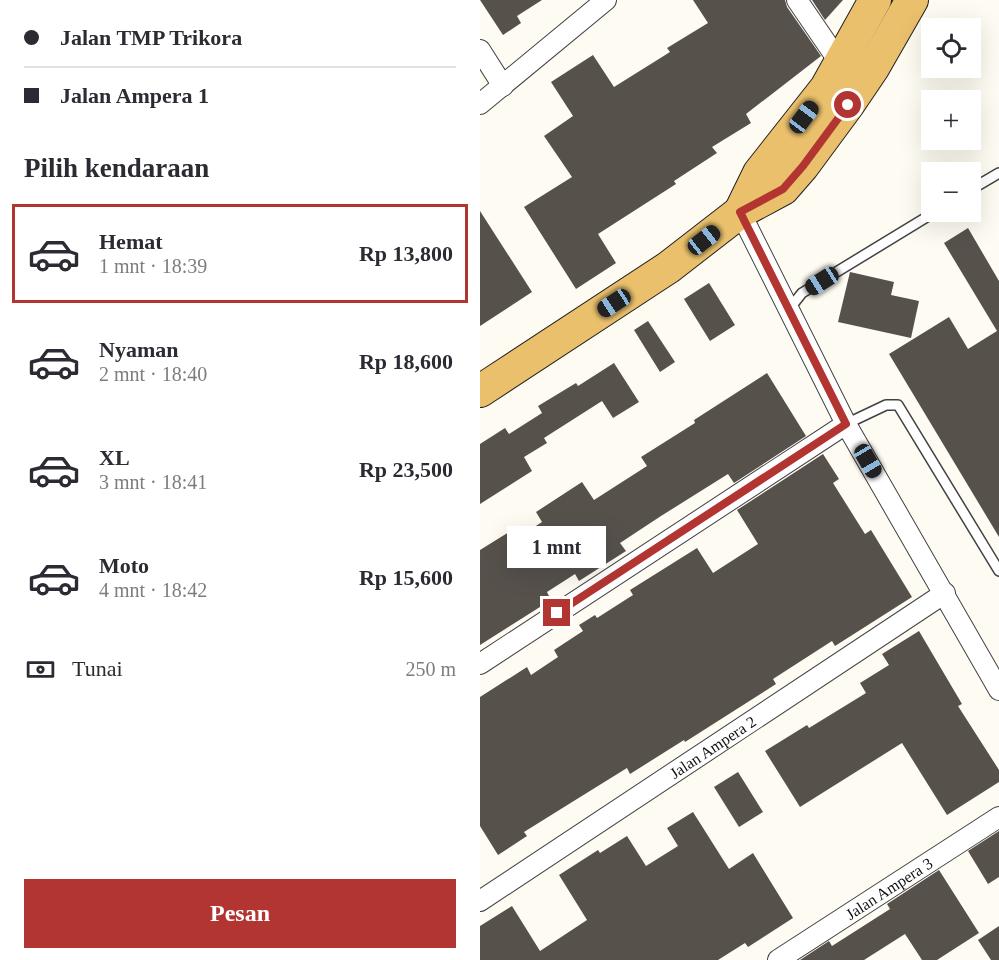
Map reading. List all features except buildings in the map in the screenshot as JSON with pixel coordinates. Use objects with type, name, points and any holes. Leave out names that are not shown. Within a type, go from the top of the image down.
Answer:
[{"type":"highway","points":[[740,212],[759,173],[826,88],[875,0]]},
{"type":"highway","points":[[480,391],[669,267],[740,212],[783,189],[834,126],[873,68],[912,0]]},
{"type":"street","points":[[480,104],[606,0]]},
{"type":"street","points":[[798,0],[840,63]]},
{"type":"street","points":[[480,50],[503,86]]},
{"type":"street","points":[[740,212],[846,424],[999,690]]},
{"type":"street","points":[[480,664],[846,424]]},
{"type":"street","name":"Jalan Ampera 2","points":[[480,901],[945,593]]},
{"type":"street","name":"Jalan Ampera 3","points":[[778,960],[999,817]]},
{"type":"lane","points":[[981,184],[999,173]]},
{"type":"lane","points":[[790,308],[802,293],[921,221]]},
{"type":"lane","points":[[846,424],[886,405],[898,405],[999,571]]},
{"type":"route","points":[[557,613],[846,424],[740,212],[783,189],[848,105]]}]
